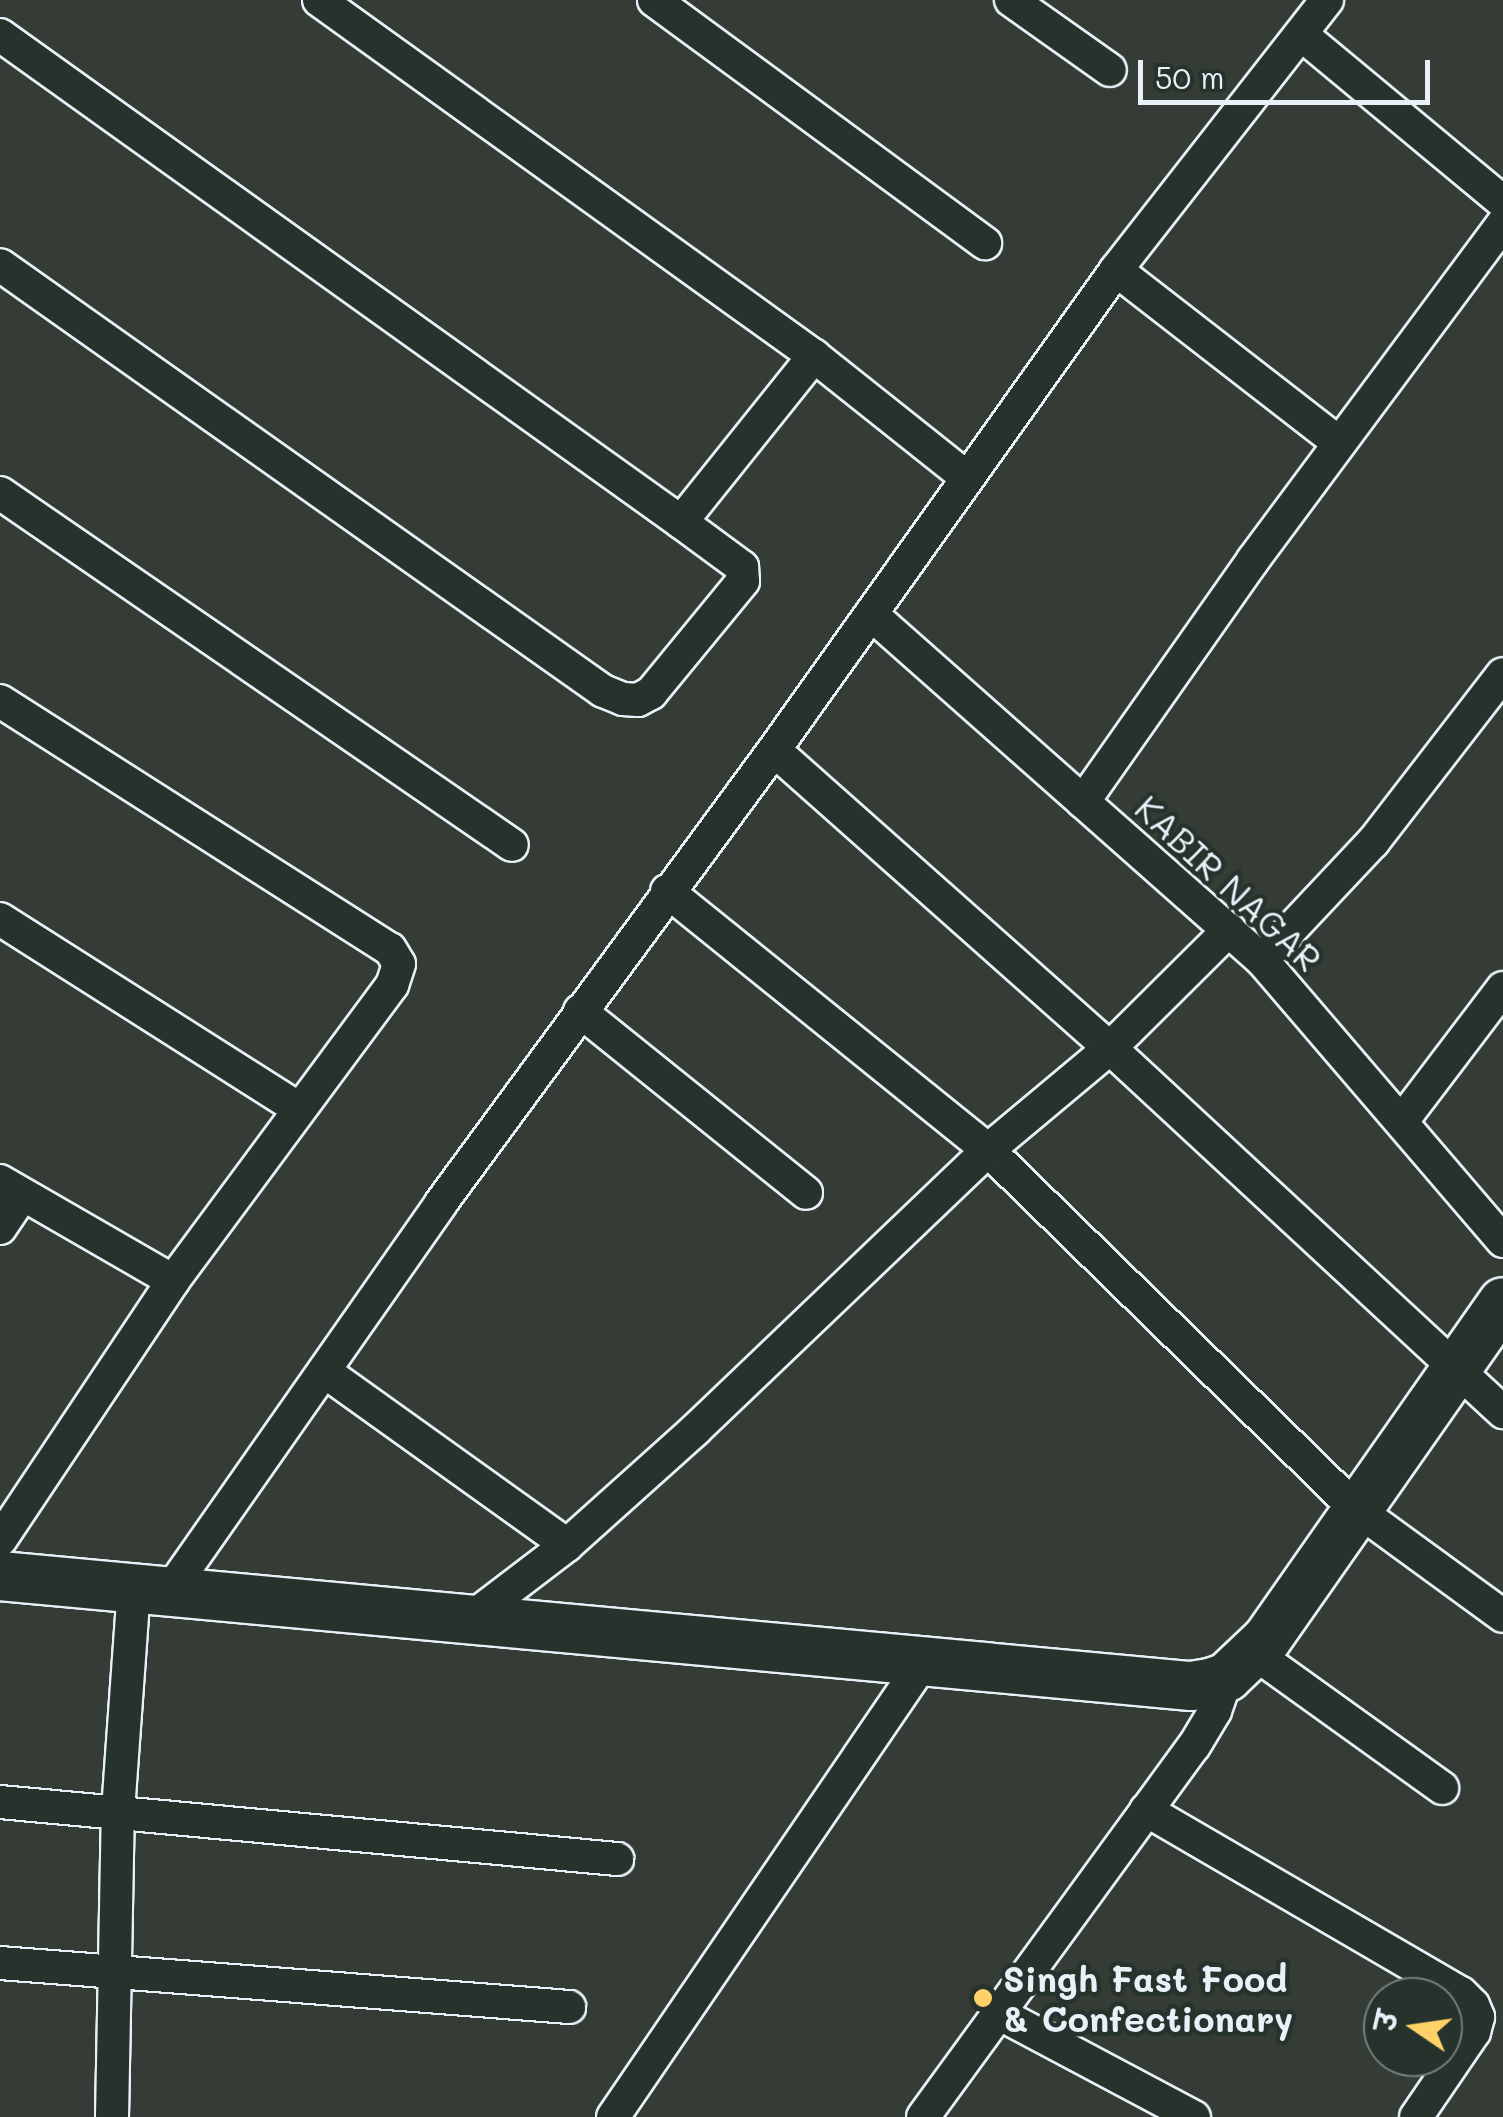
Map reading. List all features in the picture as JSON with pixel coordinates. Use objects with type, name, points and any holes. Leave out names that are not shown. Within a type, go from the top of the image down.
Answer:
[{"type":"street","points":[[319,0],[814,356],[966,477]]},
{"type":"street","points":[[654,0],[985,244]]},
{"type":"street","points":[[1011,0],[1110,70]]},
{"type":"street","points":[[112,2117],[118,1811],[152,1590],[324,1371],[1116,270],[1326,0]]},
{"type":"street","points":[[1302,35],[1503,202]]},
{"type":"street","points":[[0,36],[682,522],[742,567],[743,581],[651,693],[638,700],[623,699],[604,690],[0,265]]},
{"type":"street","points":[[1082,802],[1503,224]]},
{"type":"street","points":[[1116,270],[1340,443]]},
{"type":"street","points":[[682,522],[814,356]]},
{"type":"street","points":[[0,492],[512,845]]},
{"type":"street","name":"KABIR NAGAR","points":[[871,614],[1262,960],[1503,1241]]},
{"type":"street","points":[[1262,960],[1373,842],[1503,674]]},
{"type":"street","points":[[0,701],[397,956],[398,974],[173,1281],[0,1540]]},
{"type":"street","points":[[774,750],[1110,1048],[1503,1412]]},
{"type":"street","points":[[667,891],[988,1150],[1356,1508],[1503,1616]]},
{"type":"street","points":[[0,919],[298,1108]]},
{"type":"street","points":[[470,1619],[567,1545],[695,1430],[988,1150],[1110,1048],[1229,930]]},
{"type":"street","points":[[1402,1122],[1503,988]]},
{"type":"street","points":[[580,1011],[806,1193]]},
{"type":"street","points":[[0,1228],[11,1188],[173,1281]]},
{"type":"street","points":[[0,1576],[1191,1686],[1240,1664],[1268,1639],[1503,1302]]},
{"type":"street","points":[[324,1371],[567,1545]]},
{"type":"street","points":[[613,2117],[924,1661]]},
{"type":"street","points":[[1240,1664],[1442,1788]]},
{"type":"street","points":[[922,2117],[1194,1746],[1240,1664]]},
{"type":"street","points":[[0,1802],[617,1860]]},
{"type":"street","points":[[1146,1810],[1462,1993],[1478,2018],[1474,2032],[1416,2117]]},
{"type":"street","points":[[0,1962],[569,2006]]},
{"type":"street","points":[[998,2013],[1194,2117]]},
{"type":"place","name":"Singh Fast Food & Confectionary","points":[[983,1998]]}]
